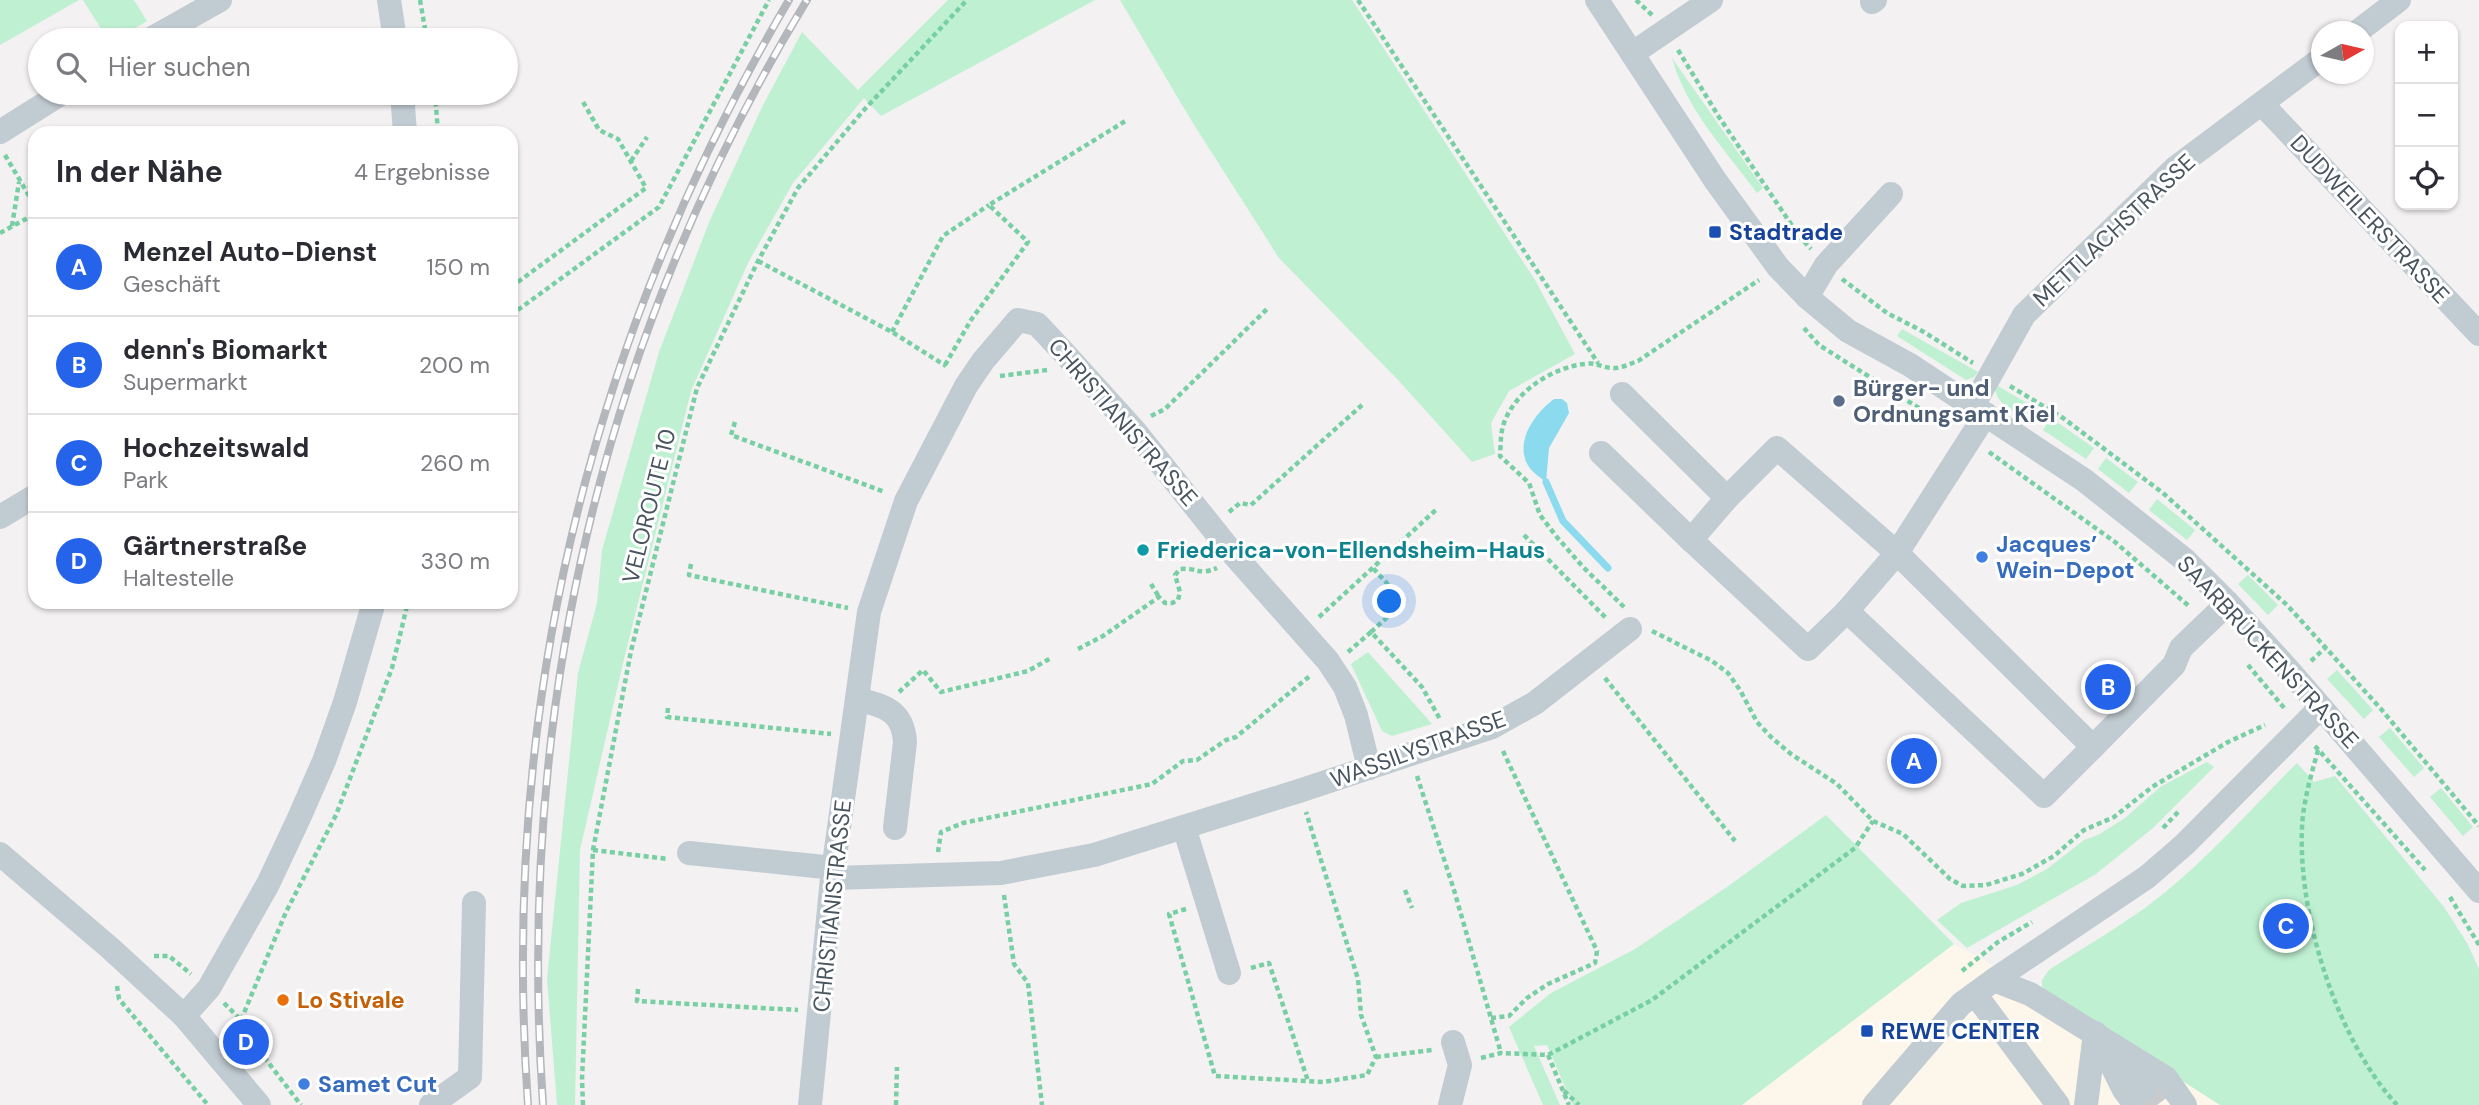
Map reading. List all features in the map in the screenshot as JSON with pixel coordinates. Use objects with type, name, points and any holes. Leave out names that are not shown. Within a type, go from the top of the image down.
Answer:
[{"type":"street","points":[[170,28],[220,0]]},
{"type":"street","points":[[389,0],[393,28]]},
{"type":"street","name":"SAARBRÜCKENSTRASSE","points":[[1597,0],[1715,180],[1778,267],[1807,298],[1849,331],[1910,365],[2112,501],[2185,560],[2228,603],[2479,891]]},
{"type":"street","points":[[1633,53],[1712,0]]},
{"type":"street","points":[[2371,21],[2399,0]]},
{"type":"street","name":"METTLACHSTRASSE","points":[[1691,540],[1808,649],[1847,611],[1897,553],[1969,439],[1979,410],[2024,315],[2175,168],[2311,66]]},
{"type":"street","name":"DUDWEILERSTRASSE","points":[[2262,104],[2479,334]]},
{"type":"street","points":[[0,132],[43,105]]},
{"type":"street","points":[[403,105],[404,126]]},
{"type":"street","points":[[1807,298],[1826,265],[1891,194]]},
{"type":"street","name":"CHRISTIANISTRASSE","points":[[810,1105],[833,873],[869,612],[906,501],[971,379],[1018,320],[1037,324],[1066,355],[1134,430],[1234,555],[1330,664],[1345,687],[1356,715],[1369,768]]},
{"type":"street","points":[[1622,394],[1727,499]]},
{"type":"street","points":[[1601,453],[1691,540],[1777,448],[1897,553],[2093,747]]},
{"type":"street","points":[[0,517],[28,500]]},
{"type":"street","points":[[1847,611],[2044,796],[2174,664],[2181,648],[2228,603]]},
{"type":"street","points":[[184,1016],[209,988],[235,944],[268,884],[299,818],[324,761],[345,702],[372,609]]},
{"type":"street","name":"WASSILYSTRASSE","points":[[682,856],[833,873],[933,876],[1000,873],[1094,855],[1492,727],[1535,703],[1632,626]]},
{"type":"street","points":[[857,699],[883,706],[897,716],[904,728],[905,742],[895,828]]},
{"type":"street","points":[[1874,1105],[1945,1020],[1984,987],[2147,877],[2185,844],[2320,708]]},
{"type":"street","points":[[1184,827],[1229,972]]},
{"type":"street","points":[[0,854],[110,948],[184,1016],[259,1105]]},
{"type":"street","points":[[431,1105],[470,1077],[474,903]]},
{"type":"street","points":[[1984,987],[2030,993],[2165,1078],[2185,1105]]},
{"type":"street","points":[[1984,987],[2058,1105]]},
{"type":"street","points":[[2095,1033],[2138,1094]]},
{"type":"street","points":[[2086,1105],[2095,1033]]},
{"type":"street","points":[[2095,1033],[2100,1105]]},
{"type":"street","points":[[1449,1052],[1450,1105]]},
{"type":"path","points":[[420,0],[425,28]]},
{"type":"path","points":[[518,310],[659,207],[769,0]]},
{"type":"path","name":"VELOROUTE 10","points":[[583,1105],[593,850],[631,651],[697,388],[758,261],[798,188],[863,111],[967,0]]},
{"type":"path","points":[[1358,0],[1598,363]]},
{"type":"path","points":[[1636,0],[1655,17],[1718,117],[1799,236],[1826,265],[1887,313]]},
{"type":"path","points":[[518,282],[646,188],[618,139],[599,130],[582,100]]},
{"type":"path","points":[[436,105],[437,126]]},
{"type":"path","points":[[892,332],[943,236],[1127,120]]},
{"type":"path","points":[[631,161],[647,138]]},
{"type":"path","points":[[0,148],[28,194]]},
{"type":"path","points":[[12,226],[20,180]]},
{"type":"path","points":[[945,365],[971,320],[1028,243],[989,205]]},
{"type":"path","points":[[0,233],[28,218]]},
{"type":"path","points":[[758,261],[892,332],[971,379],[1054,370],[1066,355]]},
{"type":"path","points":[[1632,626],[1540,515],[1529,483],[1500,456],[1501,433],[1506,417],[1519,398],[1543,378],[1582,364],[1598,363],[1609,368],[1623,367],[1637,361],[1778,267]]},
{"type":"path","points":[[1134,430],[1164,409],[1268,308]]},
{"type":"path","points":[[1805,330],[1819,345],[2016,470],[2115,542],[2207,623]]},
{"type":"path","points":[[1212,526],[1240,503],[1251,505],[1362,405]]},
{"type":"path","points":[[736,422],[731,435],[906,501]]},
{"type":"path","points":[[1303,632],[1438,508]]},
{"type":"path","points":[[1524,536],[1632,626],[1712,661],[1728,673],[1757,722],[1772,738],[1837,784],[1873,821],[1903,834],[1950,879],[1963,886],[1986,885],[2022,874],[2054,856],[2084,830],[2114,817],[2152,787],[2228,742],[2264,727]]},
{"type":"path","points":[[1151,584],[1165,603],[1172,603],[1178,600],[1180,593],[1175,575],[1180,569],[1187,568],[1202,573],[1216,569],[1234,555]]},
{"type":"path","points":[[691,564],[689,575],[869,612]]},
{"type":"path","points":[[933,876],[941,832],[963,823],[1152,784],[1183,761],[1197,761],[1226,740],[1236,737],[1371,632],[1404,602],[1373,568]]},
{"type":"path","points":[[1078,649],[1159,597]]},
{"type":"path","points":[[301,1105],[254,1044],[241,1020],[286,912],[336,815],[391,668],[406,609]]},
{"type":"path","points":[[1371,632],[1422,687],[1453,741]]},
{"type":"path","points":[[2241,657],[2283,707]]},
{"type":"path","points":[[883,706],[923,670],[941,692],[1028,671],[1051,658]]},
{"type":"path","points":[[1603,675],[1735,841]]},
{"type":"path","points":[[668,708],[667,717],[851,737]]},
{"type":"path","points":[[2254,736],[2274,717]]},
{"type":"path","points":[[1491,1018],[1508,1016],[1527,998],[1548,984],[1595,962],[1597,951],[1499,741]]},
{"type":"path","points":[[2396,1105],[2375,1080],[2342,1021],[2317,944],[2303,864],[2302,828],[2307,792],[2318,750],[2431,876]]},
{"type":"path","points":[[1415,770],[1454,890],[1501,1053]]},
{"type":"path","points":[[1207,901],[1169,914],[1214,1076],[1323,1082],[1367,1075],[1376,1057],[1361,1015],[1358,979],[1299,791]]},
{"type":"path","points":[[2159,832],[2188,803]]},
{"type":"path","points":[[1376,1057],[1449,1052],[1548,1055],[1652,1000],[1855,848],[1873,821]]},
{"type":"path","points":[[593,850],[682,856]]},
{"type":"path","points":[[1000,873],[1014,964],[1028,984],[1042,1105]]},
{"type":"path","points":[[1405,890],[1412,908]]},
{"type":"path","points":[[2449,896],[2479,945]]},
{"type":"path","points":[[1956,978],[1998,942],[2042,916]]},
{"type":"path","points":[[110,948],[119,999],[208,1105]]},
{"type":"path","points":[[1229,972],[1269,963],[1308,1081]]},
{"type":"path","points":[[638,989],[637,1001],[820,1012]]},
{"type":"path","points":[[1548,1055],[1569,1105]]},
{"type":"path","points":[[896,1105],[897,1067]]},
{"type":"path","points":[[1561,1088],[1579,1105]]},
{"type":"shaded area","points":[[1954,944],[2048,995],[2220,1105],[1742,1105]]},
{"type":"green space","points":[[0,0],[79,0],[28,28],[0,45]]},
{"type":"green space","points":[[83,0],[134,0],[147,21],[135,28],[100,28]]},
{"type":"green space","points":[[948,0],[1095,0],[881,116],[864,98],[793,183],[748,263],[691,391],[623,663],[580,850],[575,1105],[557,1105],[547,979],[578,673],[597,603],[602,550],[659,352],[710,220],[763,105],[802,32],[858,90]]},
{"type":"green space","points":[[1120,0],[1352,0],[1535,280],[1575,354],[1509,391],[1491,423],[1495,454],[1472,462],[1399,381],[1279,258],[1191,120]]},
{"type":"green space","points":[[1672,58],[1763,188],[1757,193],[1697,112],[1678,77]]},
{"type":"green space","points":[[1902,329],[1978,372],[1966,380],[1897,336]]},
{"type":"green space","points":[[1996,385],[2039,410],[2032,422],[2002,403],[1996,392]]},
{"type":"green space","points":[[2051,418],[2094,448],[2086,459],[2043,430]]},
{"type":"green space","points":[[2106,458],[2138,482],[2129,493],[2098,469]]},
{"type":"green space","points":[[2157,499],[2195,530],[2187,540],[2149,510]]},
{"type":"green space","points":[[2248,575],[2278,605],[2268,615],[2238,584]]},
{"type":"green space","points":[[1368,652],[1432,724],[1392,736],[1382,731],[1351,664]]},
{"type":"green space","points":[[2337,670],[2373,710],[2364,719],[2327,679]]},
{"type":"green space","points":[[2390,728],[2424,768],[2414,777],[2379,737]]},
{"type":"green space","points":[[2207,762],[2214,767],[2153,828],[2096,874],[1967,948],[1937,920],[1961,903],[2017,885],[2047,869],[2084,840],[2098,835],[2125,818],[2160,787]]},
{"type":"green space","points":[[2297,763],[2314,782],[2335,776],[2444,907],[2467,943],[2479,969],[2479,1105],[2220,1105],[2048,995],[2042,986],[2042,980],[2049,970],[2166,892],[2224,838]]},
{"type":"green space","points":[[2441,788],[2473,827],[2463,836],[2430,797]]},
{"type":"green space","points":[[1826,815],[1954,944],[1742,1105],[1573,1105],[1547,1045],[1534,1046],[1560,1105],[1543,1105],[1509,1027],[1551,993],[1635,949]]},
{"type":"water","points":[[1554,399],[1562,399],[1567,403],[1569,413],[1549,448],[1546,482],[1529,467],[1523,448],[1528,429]]},
{"type":"waterway","points":[[1546,482],[1563,521],[1608,568]]},
{"type":"tunnel","points":[[2145,1089],[2157,1105]]},
{"type":"railway","points":[[528,1105],[523,958],[529,814],[545,672],[573,532],[611,395],[659,261],[719,129],[789,0]]},
{"type":"railway","points":[[543,1105],[538,958],[544,814],[560,671],[588,532],[626,394],[675,260],[735,128],[807,0]]},
{"type":"place","name":"Stadtrade","points":[[1715,232]]},
{"type":"place","name":"Bürger- und Ordnungsamt Kiel","points":[[1839,401]]},
{"type":"place","name":"Friederica-von-Ellendsheim-Haus","points":[[1143,550]]},
{"type":"place","name":"Jacques’ Wein-Depot","points":[[1982,557]]},
{"type":"place","name":"denn's Biomarkt","points":[[2108,687]]},
{"type":"place","name":"Menzel Auto-Dienst","points":[[1914,761]]},
{"type":"place","name":"Hochzeitswald","points":[[2286,926]]},
{"type":"place","name":"Lo Stivale","points":[[283,1000]]},
{"type":"place","name":"REWE CENTER","points":[[1867,1031]]},
{"type":"place","name":"Gärtnerstraße","points":[[246,1042]]},
{"type":"place","name":"Samet Cut","points":[[304,1084]]}]
